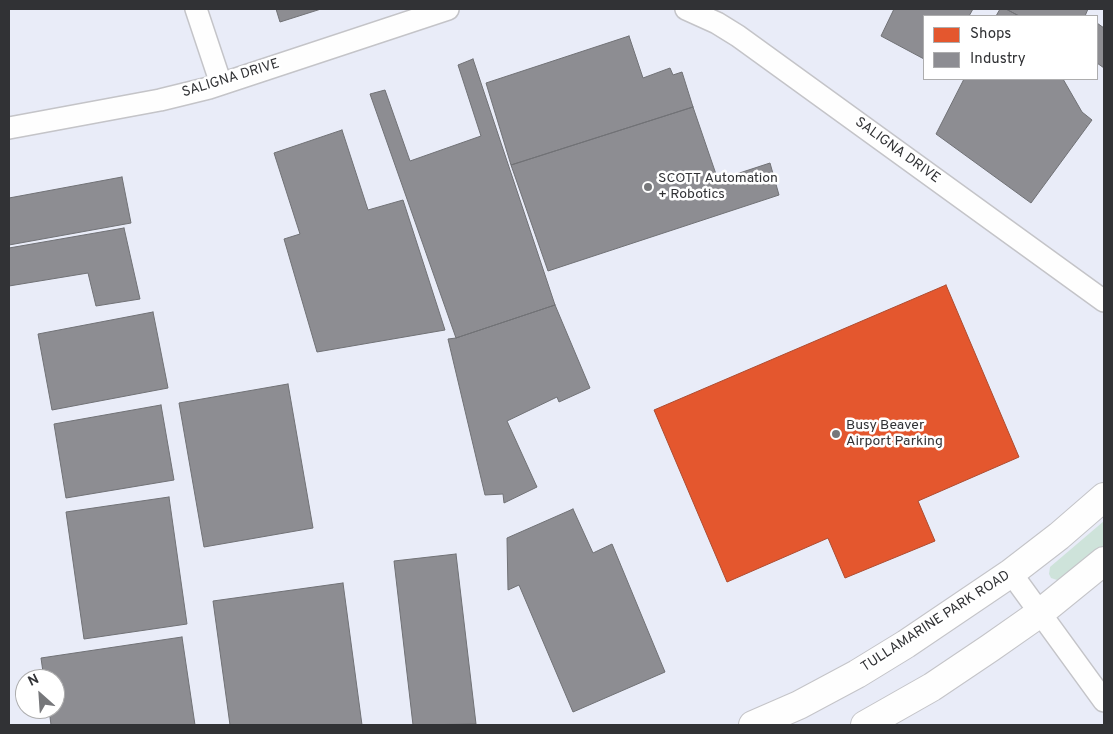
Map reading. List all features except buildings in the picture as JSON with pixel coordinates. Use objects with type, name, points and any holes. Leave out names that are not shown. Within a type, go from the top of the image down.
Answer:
[{"type":"street","points":[[196,9],[220,84]]},
{"type":"street","name":"SALIGNA DRIVE","points":[[9,128],[160,100],[220,84],[448,9]]},
{"type":"street","name":"SALIGNA DRIVE","points":[[686,9],[717,23],[738,36],[1104,301]]},
{"type":"street","name":"TULLAMARINE PARK ROAD","points":[[753,725],[799,705],[857,674],[937,624],[1011,573],[1059,536],[1104,497]]},
{"type":"street","points":[[865,725],[932,687],[990,648],[1040,613],[1104,561]]},
{"type":"street","points":[[1011,573],[1104,701]]},
{"type":"shaded area","points":[[9,9],[1104,9],[1104,725],[9,725]]},
{"type":"green space","points":[[1104,521],[1104,548],[1060,581],[1051,578],[1049,574],[1050,567]]},
{"type":"place","name":"SCOTT Automation + Robotics","points":[[648,187]]},
{"type":"place","name":"Busy Beaver Airport Parking","points":[[836,434]]}]
